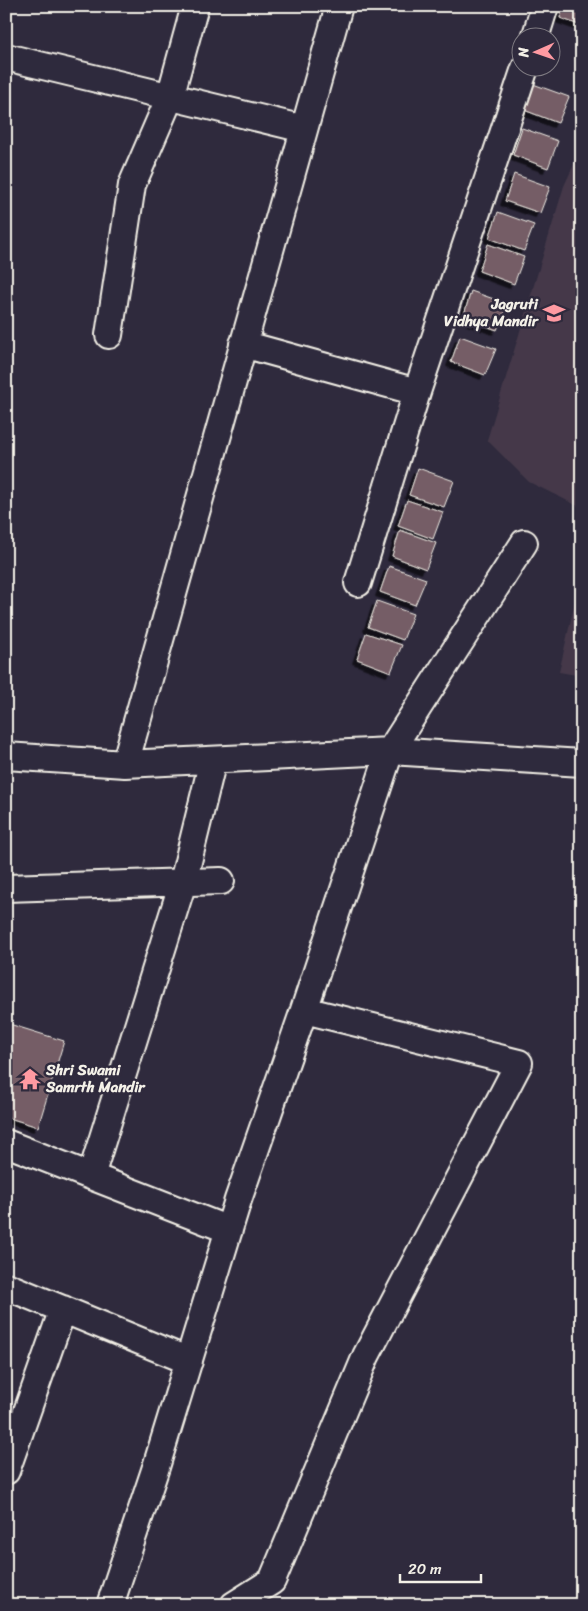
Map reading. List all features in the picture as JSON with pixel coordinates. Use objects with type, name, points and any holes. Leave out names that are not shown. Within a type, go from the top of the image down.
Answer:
[{"type":"street","points":[[110,335],[132,185],[170,97],[195,6]]},
{"type":"street","points":[[125,764],[339,6]]},
{"type":"street","points":[[538,28],[545,6]]},
{"type":"street","points":[[6,57],[304,129]]},
{"type":"street","points":[[358,584],[417,392],[522,78]]},
{"type":"street","points":[[244,344],[417,392]]},
{"type":"street","points":[[110,1605],[229,1230],[390,751],[524,543]]},
{"type":"street","points":[[6,756],[125,764],[390,751],[582,763]]},
{"type":"street","points":[[91,1176],[183,882],[213,760]]},
{"type":"street","points":[[6,888],[221,881]]},
{"type":"street","points":[[234,1605],[272,1581],[366,1356],[519,1063],[304,1010]]},
{"type":"street","points":[[6,1143],[229,1230]]},
{"type":"street","points":[[6,1286],[189,1361]]},
{"type":"street","points":[[6,1471],[63,1309]]},
{"type":"shaded area","name":"Jagruti Vidhya Mandir","points":[[582,147],[582,508],[529,482],[487,440],[564,186]]},
{"type":"shaded area","points":[[582,571],[582,676],[559,672]]},
{"type":"building","points":[[563,6],[582,6],[582,26],[560,18]]},
{"type":"building","points":[[533,84],[569,97],[558,123],[524,110]]},
{"type":"building","points":[[522,128],[558,141],[548,168],[513,155]]},
{"type":"building","points":[[514,174],[550,187],[540,213],[505,201]]},
{"type":"building","points":[[498,212],[534,225],[524,251],[489,238]]},
{"type":"building","points":[[488,244],[524,257],[514,284],[479,271]]},
{"type":"building","points":[[471,291],[508,304],[497,330],[463,318]]},
{"type":"building","points":[[460,336],[496,349],[485,375],[451,362]]},
{"type":"building","points":[[418,468],[454,481],[444,507],[409,495]]},
{"type":"building","points":[[407,500],[443,512],[433,539],[398,526]]},
{"type":"building","points":[[400,530],[436,543],[426,569],[392,556]]},
{"type":"building","points":[[389,566],[426,579],[415,605],[380,592]]},
{"type":"building","points":[[377,601],[413,614],[403,640],[368,627]]},
{"type":"building","points":[[366,633],[402,645],[391,672],[357,659]]},
{"type":"building","name":"Shri Swami Samrth Mandir","points":[[6,1023],[64,1041],[38,1127],[6,1117]]},
{"type":"place","name":"Jagruti Vidhya Mandir","points":[[554,313]]},
{"type":"place","name":"Shri Swami Samrth Mandir","points":[[30,1079]]}]
